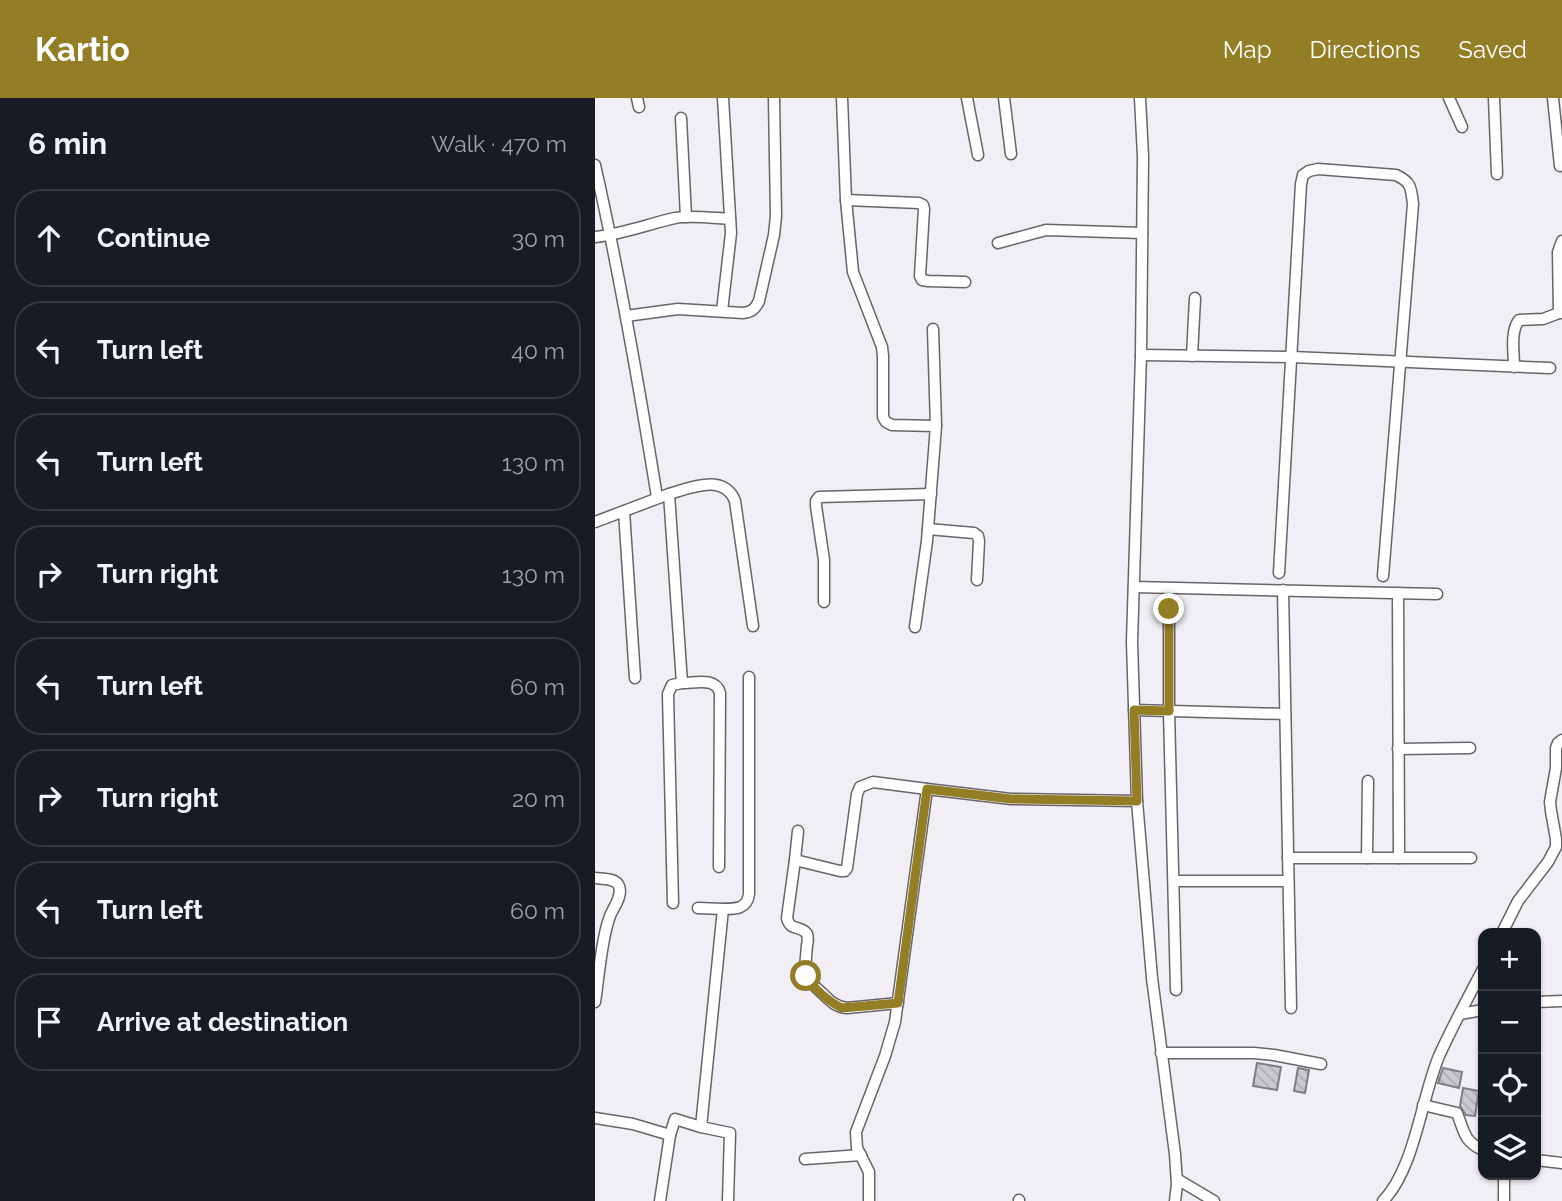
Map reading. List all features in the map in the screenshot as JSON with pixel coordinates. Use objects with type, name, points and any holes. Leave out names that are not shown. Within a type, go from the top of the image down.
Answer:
[{"type":"street","points":[[722,311],[730,233],[723,98]]},
{"type":"street","points":[[626,316],[678,309],[743,313],[756,308],[776,216],[773,98]]},
{"type":"street","points":[[842,98],[846,200],[853,272],[882,347],[883,417],[892,425],[936,426]]},
{"type":"street","points":[[967,98],[978,155]]},
{"type":"street","points":[[1004,98],[1011,154]]},
{"type":"street","points":[[1140,98],[1143,156],[1141,355],[1132,642],[1134,710],[1137,801],[1152,978],[1177,1179],[1175,1201]]},
{"type":"street","points":[[1449,98],[1462,127]]},
{"type":"street","points":[[1494,98],[1497,174]]},
{"type":"street","points":[[1553,98],[1560,166]]},
{"type":"street","points":[[681,118],[687,217]]},
{"type":"street","points":[[595,165],[663,496],[682,683]]},
{"type":"street","points":[[1279,573],[1301,184],[1303,175],[1318,169],[1396,175],[1406,180],[1411,188],[1413,204],[1383,576]]},
{"type":"street","points":[[846,200],[923,205],[922,280],[965,282]]},
{"type":"street","points":[[595,237],[611,236],[674,218],[730,219]]},
{"type":"street","points":[[998,243],[1046,230],[1142,233]]},
{"type":"street","points":[[1514,367],[1514,331],[1519,320],[1543,319],[1560,313],[1557,252],[1562,241]]},
{"type":"street","points":[[1192,356],[1195,298]]},
{"type":"street","points":[[915,627],[928,529],[936,426],[933,329]]},
{"type":"street","points":[[1141,355],[1292,357],[1550,368]]},
{"type":"street","points":[[595,522],[701,484],[725,487],[732,493],[735,501],[753,626]]},
{"type":"street","points":[[824,602],[824,560],[816,506],[819,497],[931,494]]},
{"type":"street","points":[[624,510],[635,678]]},
{"type":"street","points":[[928,529],[974,533],[978,536],[977,580]]},
{"type":"street","points":[[1134,587],[1437,594]]},
{"type":"street","points":[[1283,590],[1291,1008]]},
{"type":"street","points":[[1398,593],[1399,858]]},
{"type":"street","points":[[1169,609],[1176,990]]},
{"type":"street","points":[[698,908],[737,909],[745,906],[748,901],[748,677]]},
{"type":"street","points":[[673,903],[668,694],[672,685],[709,682],[716,684],[720,693],[719,867]]},
{"type":"street","points":[[1134,710],[1285,714]]},
{"type":"street","points":[[1504,928],[1518,901],[1556,847],[1551,802],[1556,748],[1562,740]]},
{"type":"street","points":[[1398,750],[1470,748]]},
{"type":"street","points":[[1367,858],[1368,781]]},
{"type":"street","points":[[795,860],[840,871],[847,868],[857,794],[860,787],[873,782],[1011,799],[1137,801]]},
{"type":"street","points":[[869,1201],[869,1172],[856,1143],[856,1132],[892,1037],[927,789]]},
{"type":"street","points":[[798,831],[787,918],[793,927],[807,934],[805,972],[809,982],[842,1008],[898,1003]]},
{"type":"street","points":[[1288,858],[1471,858]]},
{"type":"street","points":[[595,878],[619,884],[620,895],[607,926],[595,1002]]},
{"type":"street","points":[[1174,881],[1288,881]]},
{"type":"street","points":[[701,1127],[723,909]]},
{"type":"street","points":[[1383,1201],[1402,1173],[1439,1057],[1478,979]]},
{"type":"street","points":[[1541,1002],[1562,1001]]},
{"type":"street","points":[[1460,1014],[1478,1011]]},
{"type":"street","points":[[1161,1054],[1254,1053],[1321,1064]]},
{"type":"street","points":[[1423,1105],[1457,1113],[1468,1140],[1478,1148]]},
{"type":"street","points":[[595,1118],[633,1124],[670,1135]]},
{"type":"street","points":[[660,1201],[675,1119],[730,1133],[728,1201]]},
{"type":"street","points":[[805,1159],[861,1155]]},
{"type":"street","points":[[1541,1161],[1562,1163]]},
{"type":"street","points":[[1177,1179],[1214,1201]]},
{"type":"street","points":[[1504,1180],[1504,1201]]},
{"type":"building","points":[[1257,1063],[1281,1067],[1277,1090],[1253,1086]]},
{"type":"building","points":[[1298,1068],[1309,1070],[1305,1093],[1294,1091]]},
{"type":"building","points":[[1443,1068],[1462,1072],[1459,1088],[1438,1083]]},
{"type":"building","points":[[1463,1088],[1478,1091],[1475,1116],[1466,1115],[1460,1106]]},
{"type":"route","points":[[806,976],[809,982],[842,1008],[898,1003],[927,789],[1011,799],[1137,801],[1134,710],[1169,711],[1169,609]]}]
